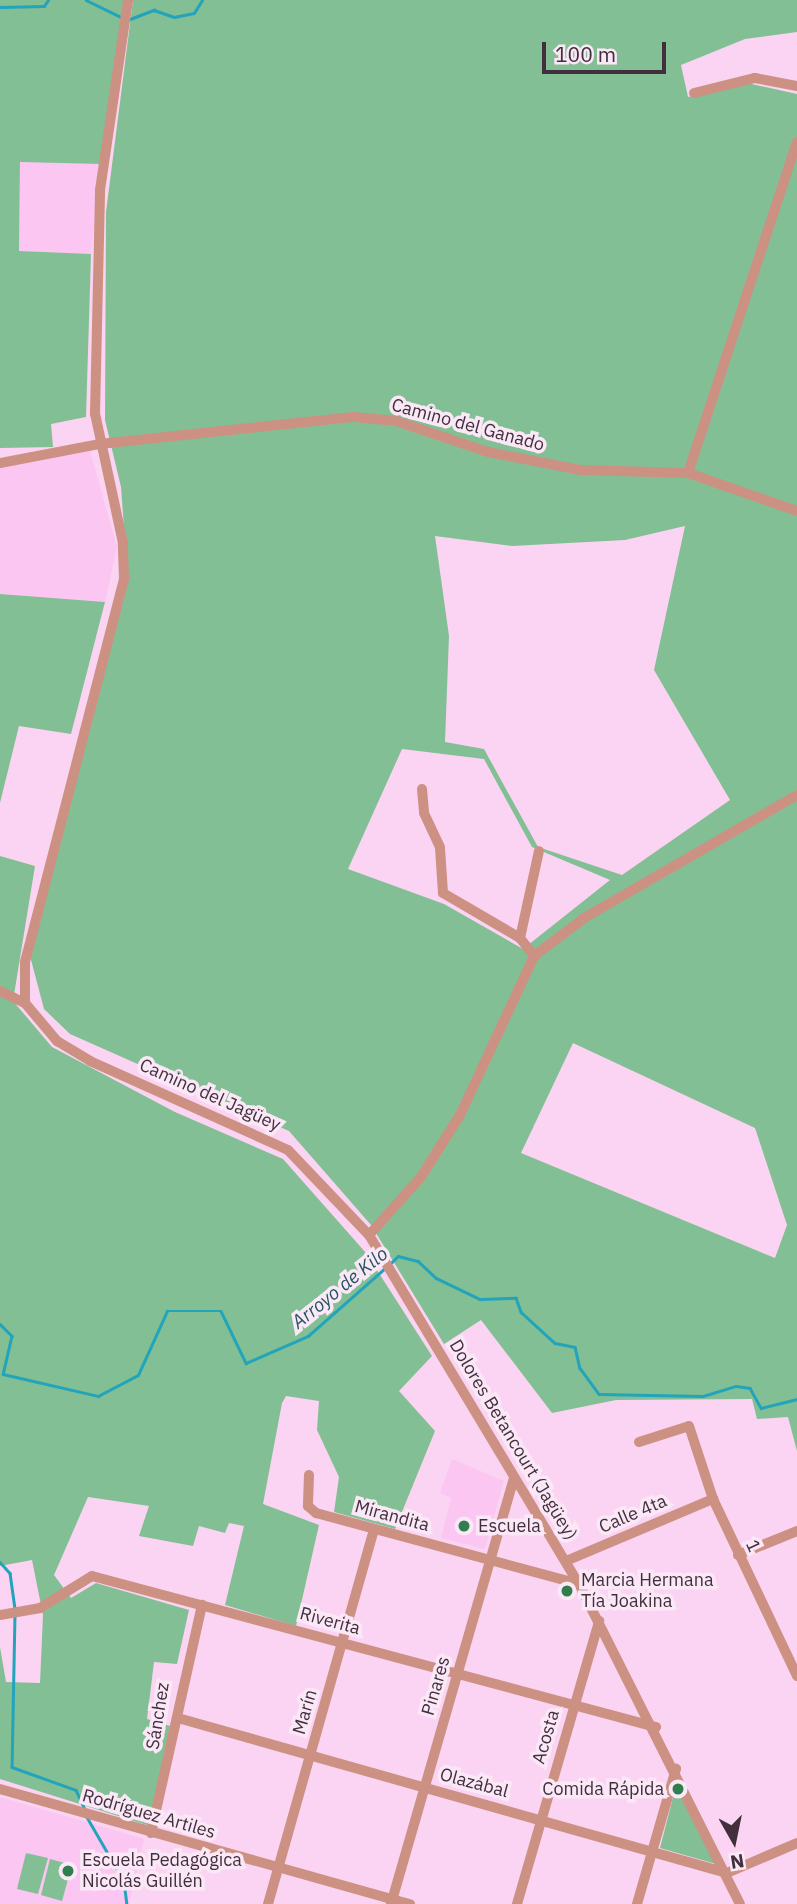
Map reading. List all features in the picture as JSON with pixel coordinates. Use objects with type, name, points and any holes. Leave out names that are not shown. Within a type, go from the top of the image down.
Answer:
[{"type":"street","points":[[25,1003],[25,961],[124,579],[123,543],[95,414],[100,190],[128,0]]},
{"type":"street","points":[[694,93],[755,78],[797,86]]},
{"type":"street","points":[[688,473],[797,142]]},
{"type":"street","name":"Camino del Ganado","points":[[0,463],[100,444],[354,417],[396,421],[488,452],[581,470],[688,473],[797,511]]},
{"type":"street","points":[[422,789],[424,813],[440,848],[443,893],[520,938],[534,956]]},
{"type":"street","points":[[369,1235],[421,1177],[460,1115],[534,956],[584,918],[797,794]]},
{"type":"street","points":[[520,938],[539,852]]},
{"type":"street","name":"Camino del Jagüey","points":[[0,991],[25,1003],[57,1041],[90,1061],[288,1150],[369,1235],[384,1260]]},
{"type":"street","name":"Dolores Betancourt (Jagüey)","points":[[384,1260],[600,1621],[656,1727],[740,1904]]},
{"type":"street","name":"1","points":[[639,1442],[689,1426],[713,1499],[797,1676]]},
{"type":"street","name":"Mirandita","points":[[309,1475],[308,1506],[316,1513],[579,1584]]},
{"type":"street","name":"Pinares","points":[[392,1902],[514,1478]]},
{"type":"street","name":"Calle 4ta","points":[[566,1561],[713,1499]]},
{"type":"street","name":"Marín","points":[[268,1904],[374,1530]]},
{"type":"street","points":[[738,1555],[797,1531]]},
{"type":"street","name":"Riverita","points":[[0,1615],[40,1608],[92,1576],[575,1703],[656,1727]]},
{"type":"street","name":"Sánchez","points":[[151,1833],[178,1718],[183,1670],[202,1605]]},
{"type":"street","name":"Acosta","points":[[517,1904],[600,1621]]},
{"type":"street","name":"Olazábal","points":[[178,1718],[727,1873]]},
{"type":"street","points":[[637,1904],[676,1769]]},
{"type":"street","name":"Rodríguez Artiles","points":[[0,1790],[392,1902],[410,1904]]},
{"type":"street","points":[[727,1873],[797,1843]]},
{"type":"shaded area","points":[[20,161],[101,164],[91,254],[19,251]]},
{"type":"shaded area","points":[[90,451],[117,547],[105,602],[0,594],[0,466]]},
{"type":"shaded area","points":[[452,1459],[504,1481],[485,1549],[441,1538],[451,1498],[440,1493]]},
{"type":"shaded area","name":"Escuela Pedagógica Nicolás Guillén","points":[[0,1797],[144,1839],[129,1904],[0,1904]]},
{"type":"green space","points":[[0,0],[124,0],[101,164],[20,162],[19,251],[91,254],[86,417],[51,424],[53,447],[0,448]]},
{"type":"green space","points":[[133,0],[797,0],[797,32],[745,39],[681,65],[688,97],[747,83],[797,94],[797,1451],[788,1417],[757,1419],[752,1399],[616,1400],[552,1413],[481,1320],[444,1344],[371,1225],[289,1131],[70,1034],[44,1009],[30,956],[128,581],[121,487],[105,420],[106,212]],"holes":[[[685,526],[654,670],[730,800],[622,875],[538,847],[484,749],[445,742],[449,636],[435,536],[512,546],[625,540]],[[402,749],[484,759],[532,847],[610,880],[523,949],[444,904],[348,869]],[[573,1043],[755,1128],[787,1225],[775,1258],[521,1153]]]},
{"type":"green space","points":[[0,594],[105,602],[71,734],[19,726],[0,803]]},
{"type":"green space","points":[[0,856],[35,866],[13,1001],[52,1047],[175,1112],[283,1159],[366,1253],[432,1356],[399,1391],[435,1431],[395,1529],[334,1512],[339,1477],[317,1430],[319,1401],[286,1396],[282,1403],[263,1504],[319,1525],[296,1626],[225,1605],[244,1526],[229,1523],[225,1533],[199,1526],[193,1546],[139,1536],[149,1506],[88,1497],[54,1575],[71,1598],[96,1583],[189,1610],[177,1664],[154,1662],[147,1719],[170,1726],[150,1826],[0,1779],[0,1647],[6,1682],[40,1683],[43,1615],[32,1560],[0,1566]]},
{"type":"green space","points":[[677,1782],[716,1864],[660,1848]]},
{"type":"green space","points":[[26,1853],[48,1858],[38,1894],[17,1889]]},
{"type":"green space","points":[[50,1859],[72,1865],[62,1901],[41,1895]]},
{"type":"waterway","points":[[0,7],[44,6],[48,0]]},
{"type":"waterway","points":[[86,0],[123,18]]},
{"type":"waterway","points":[[130,19],[154,10],[174,17],[194,13],[202,0]]},
{"type":"waterway","name":"Arroyo de Kilo","points":[[390,1264],[398,1256],[418,1261],[436,1278],[480,1299],[516,1298],[521,1312],[555,1343],[575,1347],[580,1368],[599,1394],[703,1396],[736,1386],[750,1388],[761,1408],[797,1399]]},
{"type":"waterway","name":"Arroyo de Kilo","points":[[0,1324],[12,1336],[3,1374],[98,1396],[138,1375],[167,1311],[221,1311],[246,1363],[308,1336],[385,1268]]},
{"type":"waterway","points":[[0,1562],[10,1573],[15,1608]]},
{"type":"waterway","points":[[15,1614],[12,1767],[76,1790],[86,1811]]},
{"type":"waterway","points":[[87,1817],[124,1881],[127,1904]]},
{"type":"place","name":"Escuela","points":[[464,1526]]},
{"type":"place","name":"Marcia Hermana Tía Joakina","points":[[567,1591]]},
{"type":"place","name":"Comida Rápida","points":[[678,1789]]},
{"type":"place","name":"Escuela Pedagógica Nicolás Guillén","points":[[68,1871]]}]
